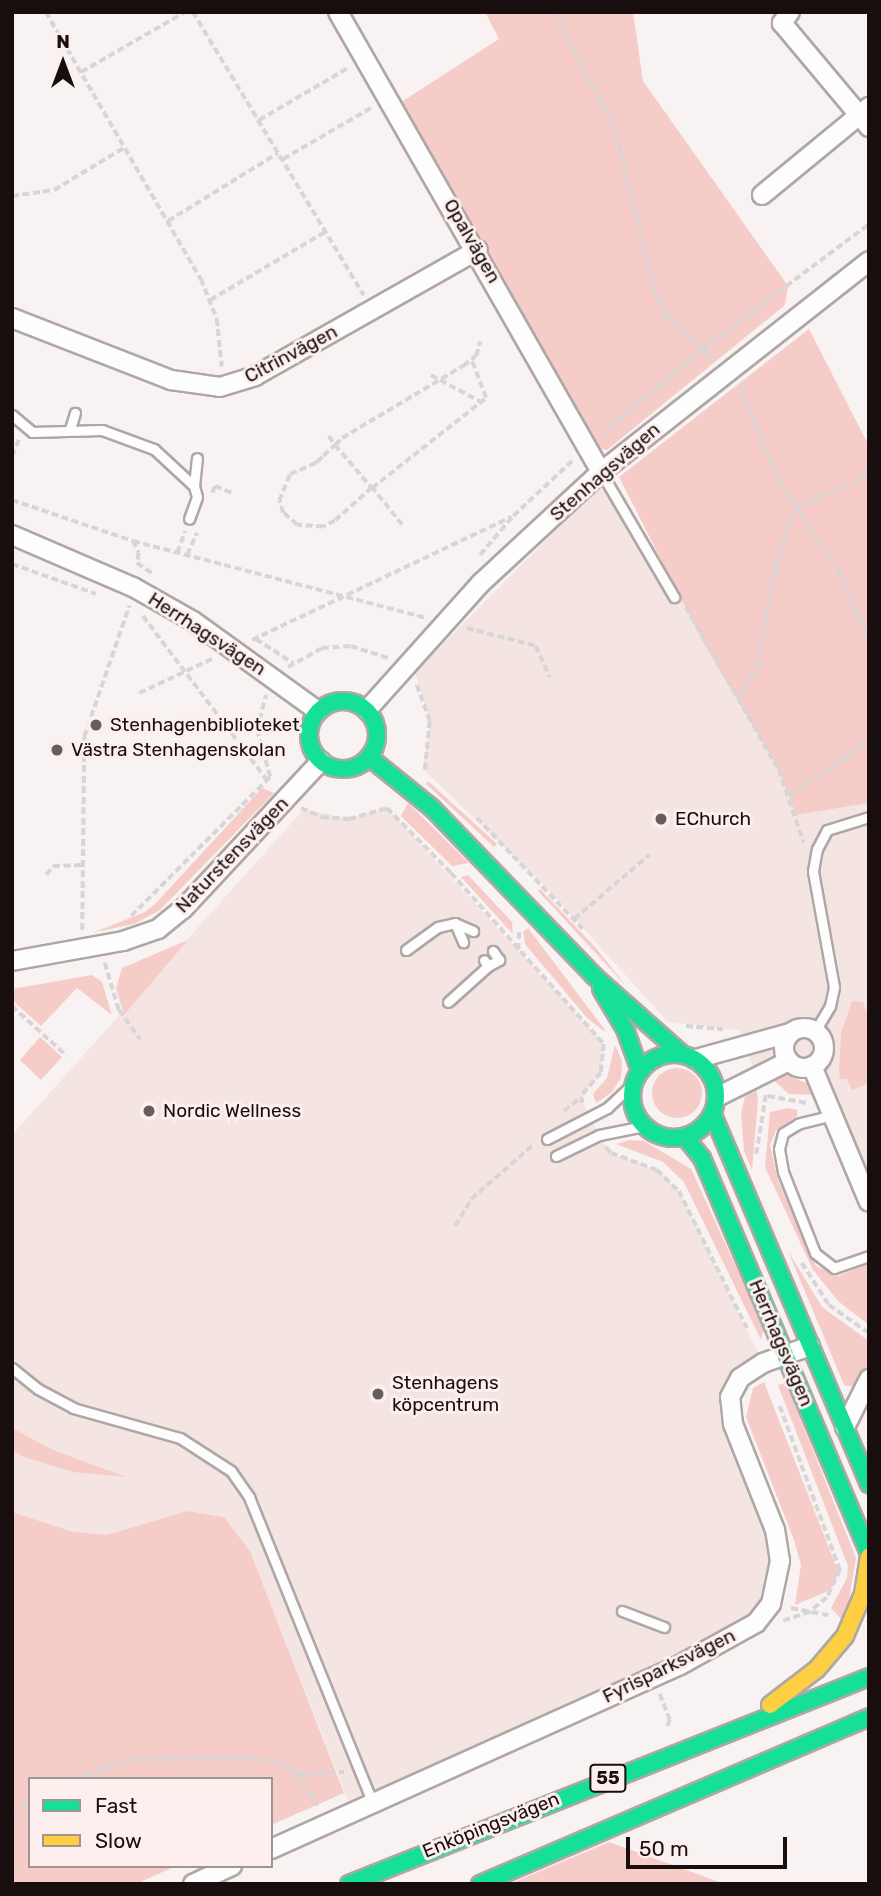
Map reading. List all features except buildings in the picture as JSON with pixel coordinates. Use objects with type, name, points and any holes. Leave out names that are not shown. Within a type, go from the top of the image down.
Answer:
[{"type":"street","name":"Opalvägen","points":[[338,12],[478,250],[601,472]]},
{"type":"street","points":[[762,195],[866,117],[782,23],[789,12]]},
{"type":"street","name":"Citrinvägen","points":[[12,318],[171,380],[220,387],[255,376],[478,250]]},
{"type":"street","name":"Stenhagsvägen","points":[[367,710],[445,622],[601,472],[727,369],[869,261]]},
{"type":"street","name":"Herrhagsvägen","points":[[12,535],[133,587],[232,649],[318,711]]},
{"type":"street","points":[[337,701],[367,710],[377,739],[369,757],[346,769],[321,761],[309,742],[309,731],[318,711],[337,701]]},
{"type":"street","points":[[369,757],[432,808],[594,976],[713,1078],[717,1097],[713,1115],[704,1128],[685,1137],[660,1137],[643,1126],[634,1112],[637,1077],[625,1029],[594,976]]},
{"type":"street","name":"Naturstensvägen","points":[[12,961],[122,941],[158,929],[183,909],[321,761]]},
{"type":"street","points":[[637,1077],[654,1058],[689,1056],[805,1028],[815,1031],[823,1050],[811,1066],[800,1067],[789,1060],[784,1045],[790,1033]]},
{"type":"street","points":[[717,1097],[789,1060]]},
{"type":"street","points":[[811,1066],[832,1109],[869,1202]]},
{"type":"street","name":"Herrhagsvägen","points":[[713,1115],[869,1484]]},
{"type":"street","name":"Herrhagsvägen","points":[[685,1137],[702,1158],[869,1555]]},
{"type":"street","name":"Fyrisparksvägen","points":[[273,1848],[680,1665],[756,1623],[771,1604],[780,1561],[775,1530],[733,1423],[730,1397],[740,1378],[786,1354],[810,1346]]},
{"type":"street","points":[[845,1427],[869,1379]]},
{"type":"street","points":[[747,1723],[817,1668],[841,1642],[863,1594],[869,1555]]},
{"type":"street","name":"Enköpingsvägen","points":[[349,1884],[747,1723],[869,1677]]},
{"type":"street","name":"55","points":[[480,1884],[869,1717]]},
{"type":"street","points":[[193,1884],[228,1868]]},
{"type":"lane","points":[[70,429],[75,413]]},
{"type":"lane","points":[[12,415],[32,432],[70,429],[132,434],[163,456],[194,486]]},
{"type":"lane","points":[[189,519],[197,497],[194,486],[197,458]]},
{"type":"lane","points":[[601,472],[678,598]]},
{"type":"lane","points":[[815,1031],[830,1006],[834,987],[813,872],[817,849],[827,830],[869,817]]},
{"type":"lane","points":[[455,923],[463,942]]},
{"type":"lane","points":[[406,950],[438,927],[455,923],[473,931]]},
{"type":"lane","points":[[448,1002],[486,963],[499,960],[493,951]]},
{"type":"lane","points":[[543,1139],[607,1108],[637,1077]]},
{"type":"lane","points":[[832,1109],[783,1133],[779,1149],[783,1172],[815,1253],[834,1268],[869,1256]]},
{"type":"lane","points":[[556,1156],[599,1135],[643,1126]]},
{"type":"lane","points":[[12,1368],[38,1390],[74,1408],[180,1438],[231,1471],[249,1497],[373,1804]]},
{"type":"lane","points":[[621,1611],[664,1627]]},
{"type":"path","points":[[46,12],[168,221],[210,300],[220,337],[220,387]]},
{"type":"path","points":[[81,72],[185,12]]},
{"type":"path","points":[[193,12],[373,309]]},
{"type":"path","points":[[555,12],[617,135],[654,288],[665,314],[727,369],[758,425],[794,509],[838,570],[860,611],[869,640]]},
{"type":"path","points":[[259,120],[350,67]]},
{"type":"path","points":[[283,159],[373,106]]},
{"type":"path","points":[[12,196],[54,190],[125,147]]},
{"type":"path","points":[[168,221],[278,153]]},
{"type":"path","points":[[210,300],[325,232]]},
{"type":"path","points":[[472,360],[486,398],[323,527],[289,521],[279,501],[284,481],[312,466],[335,445],[472,360],[480,342]]},
{"type":"path","points":[[431,375],[481,402]]},
{"type":"path","points":[[329,436],[402,525]]},
{"type":"path","points":[[739,696],[757,667],[775,567],[794,509],[869,475]]},
{"type":"path","points":[[12,500],[133,541],[536,646],[550,677]]},
{"type":"path","points":[[139,693],[513,516]]},
{"type":"path","points":[[177,553],[189,519]]},
{"type":"path","points":[[133,541],[139,553],[137,563],[163,580]]},
{"type":"path","points":[[678,598],[739,696],[789,796],[813,872]]},
{"type":"path","points":[[95,927],[80,931],[84,737],[131,601],[267,780]]},
{"type":"path","points":[[243,632],[293,663]]},
{"type":"path","points":[[120,920],[149,903],[270,777],[257,730],[262,705],[276,679],[293,663],[322,648]]},
{"type":"path","points":[[789,796],[869,741]]},
{"type":"path","points":[[574,919],[649,855]]},
{"type":"path","points":[[46,875],[53,866],[83,865]]},
{"type":"path","points":[[105,962],[119,1010],[140,1039]]},
{"type":"path","points":[[12,1006],[67,1056]]},
{"type":"path","points":[[768,1096],[832,1109]]},
{"type":"path","points":[[455,1226],[471,1199],[543,1139]]},
{"type":"path","points":[[657,1686],[670,1720],[667,1728]]},
{"type":"path","points":[[81,1777],[126,1760],[165,1756],[247,1757],[280,1763],[297,1774],[316,1800],[325,1825]]},
{"type":"path","points":[[297,1774],[359,1771]]},
{"type":"path","points":[[12,1812],[28,1804]]},
{"type":"shaded area","points":[[485,12],[633,12],[643,81],[788,286],[785,305],[607,450],[589,446],[392,108],[499,39]]},
{"type":"shaded area","points":[[809,329],[869,446],[869,803],[796,815],[779,770],[703,642],[619,477]]},
{"type":"shaded area","points":[[599,487],[630,512],[648,539],[779,770],[796,815],[869,803],[869,1202],[807,1067],[794,1065],[756,1075],[739,1030],[668,1022],[542,883],[423,769],[430,721],[415,672]]},
{"type":"shaded area","points":[[428,781],[497,844],[494,847],[426,784]]},
{"type":"shaded area","points":[[262,788],[274,793],[160,910],[134,924],[95,932],[145,912],[156,903]]},
{"type":"shaded area","points":[[408,803],[469,863],[452,866],[401,816]]},
{"type":"shaded area","points":[[387,808],[604,1044],[601,1073],[581,1098],[599,1135],[611,1153],[657,1170],[679,1191],[763,1363],[730,1397],[780,1561],[756,1623],[353,1813],[250,1551],[224,1517],[187,1511],[31,1558],[12,1558],[12,1135],[304,809],[349,819]]},
{"type":"shaded area","points":[[468,875],[512,922],[513,934],[461,877]]},
{"type":"shaded area","points":[[540,889],[596,948],[627,987],[538,891]]},
{"type":"shaded area","points":[[528,928],[604,1031],[588,1019],[525,944],[523,932]]},
{"type":"shaded area","points":[[188,940],[124,1015],[116,988],[122,968]]},
{"type":"shaded area","points":[[92,975],[102,982],[112,1015],[77,988],[41,1026],[12,1000],[12,989]]},
{"type":"shaded area","points":[[852,1001],[863,1002],[869,1018],[869,1083],[852,1090],[847,1079],[840,1079],[839,1071],[841,1034]]},
{"type":"shaded area","points":[[40,1037],[62,1057],[41,1080],[20,1060]]},
{"type":"shaded area","points":[[615,1045],[622,1061],[621,1078],[612,1092],[596,1103],[593,1094],[607,1078]]},
{"type":"shaded area","points":[[677,1068],[695,1075],[702,1093],[695,1111],[677,1118],[659,1111],[652,1093],[659,1075]]},
{"type":"shaded area","points":[[786,1075],[809,1084],[817,1095],[789,1094],[771,1078]]},
{"type":"shaded area","points":[[756,1085],[758,1102],[752,1170],[744,1151],[741,1113],[745,1096]]},
{"type":"shaded area","points":[[789,1108],[797,1110],[797,1116],[776,1130],[770,1145],[778,1180],[816,1266],[838,1276],[869,1264],[869,1325],[838,1301],[813,1270],[765,1167],[770,1112]]},
{"type":"shaded area","points":[[630,1140],[644,1141],[691,1169],[764,1328],[761,1340],[684,1182],[663,1162],[616,1144]]},
{"type":"shaded area","points":[[788,1251],[822,1307],[869,1341],[869,1363],[853,1387],[844,1385]]},
{"type":"shaded area","points":[[764,1382],[838,1571],[835,1584],[826,1592],[795,1605],[801,1565],[794,1540],[746,1417],[753,1388]]},
{"type":"shaded area","points":[[786,1383],[856,1558],[845,1623],[831,1608],[847,1578],[848,1566],[778,1385]]},
{"type":"shaded area","points":[[12,1428],[53,1450],[126,1477],[73,1472],[24,1457],[12,1450]]},
{"type":"shaded area","points":[[187,1511],[224,1517],[250,1551],[344,1793],[273,1824],[273,1777],[28,1777],[28,1868],[172,1868],[136,1884],[12,1884],[12,1512],[73,1532],[107,1535]]},
{"type":"shaded area","points":[[609,1842],[725,1884],[510,1884]]},
{"type":"traffic: fast","points":[[343,701],[356,704],[367,711],[374,722],[377,735],[374,748],[367,759],[356,766],[343,769],[330,766],[319,759],[312,748],[309,735],[312,722],[319,711],[330,704],[343,701]]},
{"type":"traffic: fast","points":[[369,757],[432,808],[594,976],[682,1054]]},
{"type":"traffic: fast","points":[[601,989],[625,1029],[640,1071]]},
{"type":"traffic: fast","points":[[666,1054],[682,1054],[698,1061],[709,1072],[716,1088],[716,1096],[713,1112],[704,1126],[682,1138],[666,1138],[650,1131],[639,1120],[632,1104],[632,1088],[639,1072],[650,1061],[666,1054]]},
{"type":"traffic: fast","points":[[713,1115],[869,1484]]},
{"type":"traffic: fast","points":[[685,1137],[702,1158],[869,1554]]},
{"type":"traffic: fast","points":[[349,1884],[869,1677]]},
{"type":"traffic: fast","points":[[480,1884],[869,1717]]},
{"type":"traffic: slow","points":[[770,1705],[817,1669],[845,1636],[863,1594],[869,1556]]},
{"type":"place","name":"Stenhagenbiblioteket","points":[[96,725]]},
{"type":"place","name":"Västra Stenhagenskolan","points":[[57,750]]},
{"type":"place","name":"EChurch","points":[[661,819]]},
{"type":"place","name":"Nordic Wellness","points":[[149,1111]]},
{"type":"place","name":"Stenhagens köpcentrum","points":[[378,1394]]}]
